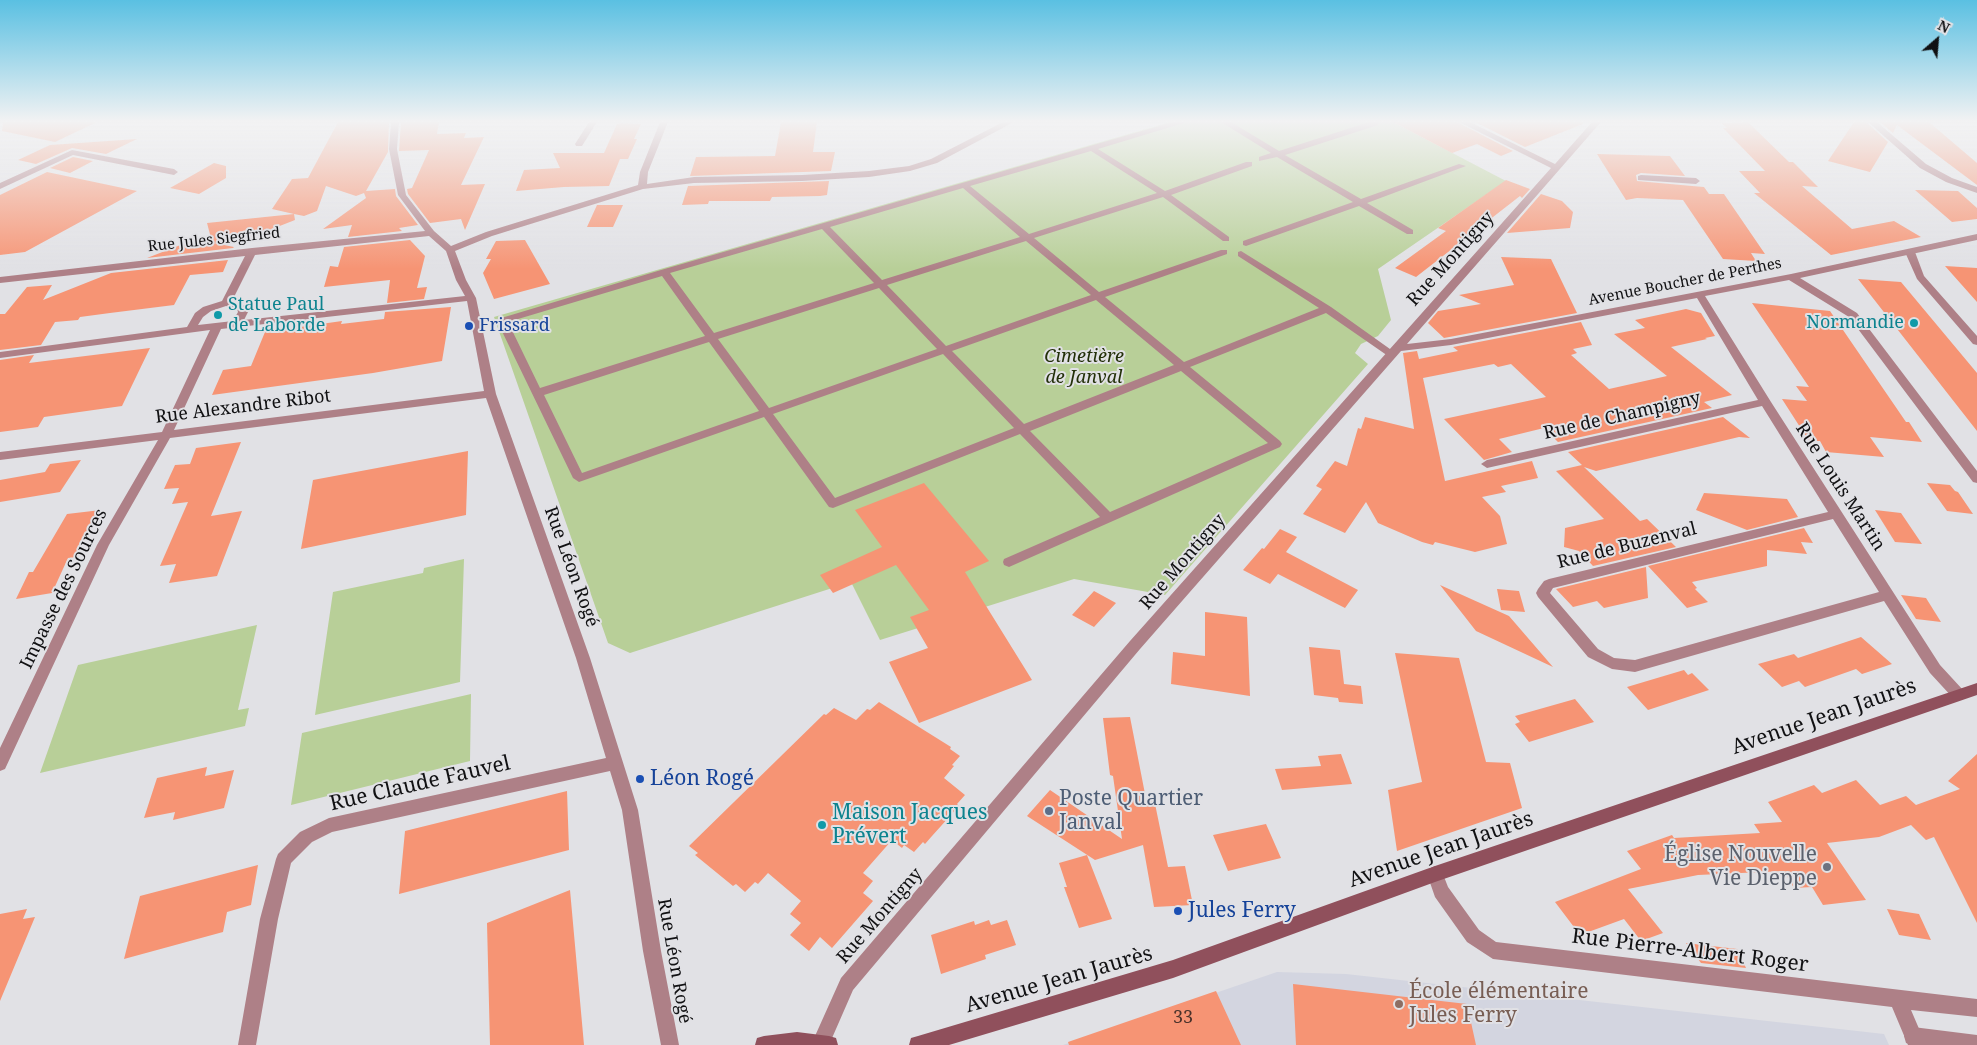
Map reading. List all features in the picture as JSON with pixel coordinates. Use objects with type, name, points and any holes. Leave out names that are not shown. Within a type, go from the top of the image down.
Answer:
[{"type":"street","points":[[0,186],[32,171]]},
{"type":"street","points":[[168,171],[174,172]]},
{"type":"street","name":"Rue Léon Rogé","points":[[397,171],[402,194],[418,218],[450,250],[471,298],[490,394],[583,658],[630,810],[652,951],[670,1045]]},
{"type":"street","points":[[642,187],[644,171]]},
{"type":"street","points":[[450,250],[489,234],[642,187],[694,180],[802,178],[891,171]]},
{"type":"street","points":[[1015,171],[502,321],[579,478],[1224,252],[1241,254],[1395,351]]},
{"type":"street","points":[[1127,171],[1164,194],[1226,239],[1236,239],[1246,243],[1250,248],[1241,254]]},
{"type":"street","points":[[537,393],[1027,238],[1230,171]]},
{"type":"street","points":[[1306,171],[1410,232]]},
{"type":"street","points":[[1246,243],[1448,171]]},
{"type":"street","name":"Rue Montigny","points":[[825,1044],[847,984],[1135,645],[1555,171]]},
{"type":"street","points":[[1932,171],[1949,180],[1977,190]]},
{"type":"street","points":[[1641,178],[1696,181]]},
{"type":"street","points":[[964,186],[1276,444],[1009,562]]},
{"type":"street","points":[[824,226],[1108,518]]},
{"type":"street","name":"Rue Jules Siegfried","points":[[0,280],[431,232]]},
{"type":"street","name":"Avenue Boucher de Perthes","points":[[1395,351],[1452,342],[1791,277],[1977,237]]},
{"type":"street","points":[[1224,252],[1219,245],[1226,239]]},
{"type":"street","points":[[226,303],[252,251]]},
{"type":"street","points":[[1910,252],[1920,277],[1977,342]]},
{"type":"street","points":[[664,272],[833,504],[1326,309]]},
{"type":"street","points":[[1791,277],[1853,315],[1977,479]]},
{"type":"street","name":"Rue Louis Martin","points":[[1699,294],[1765,402],[1935,669],[1958,694]]},
{"type":"street","points":[[0,355],[237,323],[471,298]]},
{"type":"street","points":[[191,329],[199,315],[207,309],[226,303],[242,307],[237,323]]},
{"type":"street","name":"Impasse des Sources","points":[[0,764],[104,545],[167,434],[217,326]]},
{"type":"street","name":"Rue Alexandre Ribot","points":[[0,456],[490,394]]},
{"type":"street","name":"Rue de Champigny","points":[[1487,464],[1765,402]]},
{"type":"street","name":"Rue de Buzenval","points":[[1837,514],[1549,584],[1543,593],[1593,654],[1612,664],[1635,666],[1887,594]]},
{"type":"street","name":"Avenue Jean Jaurès","points":[[918,1045],[1173,970],[1436,874],[1977,689]]},
{"type":"street","name":"Rue Claude Fauvel","points":[[247,1045],[269,919],[284,859],[306,838],[329,825],[615,763]]},
{"type":"street","name":"Rue Pierre-Albert Roger","points":[[1436,874],[1441,891],[1473,936],[1493,950],[1977,1008]]},
{"type":"street","points":[[1897,998],[1916,1040],[1977,1044]]},
{"type":"street","points":[[764,1045],[797,1041],[825,1044]]},
{"type":"shaded area","name":"École élémentaire Jules Ferry","points":[[1277,972],[1346,974],[1884,1034],[1889,1045],[1063,1045]]},
{"type":"green space","name":"Cimetière de Janval","points":[[1001,171],[1486,171],[1506,181],[1378,269],[1391,320],[1378,336],[1361,344],[1355,353],[1368,364],[1165,595],[1074,579],[880,640],[851,582],[630,653],[608,643],[494,317]]},
{"type":"green space","points":[[464,559],[460,682],[315,715],[333,592],[423,573],[424,568]]},
{"type":"green space","points":[[257,625],[238,710],[249,708],[245,726],[40,773],[78,665]]},
{"type":"green space","points":[[471,694],[470,761],[291,805],[302,733]]},
{"type":"building","points":[[200,171],[226,171],[226,178],[199,194],[170,188]]},
{"type":"building","points":[[312,171],[377,171],[366,191],[395,189],[396,196],[418,225],[399,228],[402,231],[348,237],[352,225],[323,229],[366,198],[364,193],[356,196],[326,186],[317,211],[304,216],[272,209],[292,179],[308,178]]},
{"type":"building","points":[[420,171],[468,171],[461,185],[485,184],[465,230],[461,219],[430,223],[408,194],[407,189],[412,188]]},
{"type":"building","points":[[524,171],[615,171],[609,186],[516,191]]},
{"type":"building","points":[[692,171],[831,171],[831,171],[690,176]]},
{"type":"building","points":[[1608,171],[1681,171],[1685,176],[1641,173],[1636,175],[1637,181],[1704,187],[1709,194],[1724,194],[1765,254],[1751,253],[1756,261],[1723,259],[1683,200],[1637,198],[1626,200]]},
{"type":"building","points":[[1739,171],[1802,171],[1818,187],[1802,186],[1852,229],[1894,221],[1921,237],[1831,255],[1754,193],[1760,193]]},
{"type":"building","points":[[1958,171],[1977,171],[1977,185]]},
{"type":"building","points":[[47,172],[137,191],[25,252],[0,255],[0,195]]},
{"type":"building","points":[[1506,180],[1530,189],[1522,198],[1520,196],[1416,277],[1395,268],[1446,231],[1438,228]]},
{"type":"building","points":[[829,181],[827,195],[772,197],[770,201],[709,201],[708,204],[682,205],[688,186]]},
{"type":"building","points":[[1915,190],[1958,191],[1977,208],[1977,219],[1952,222]]},
{"type":"building","points":[[1541,194],[1562,201],[1573,212],[1570,228],[1507,233]]},
{"type":"building","points":[[597,205],[623,205],[613,227],[587,227]]},
{"type":"building","points":[[294,214],[295,220],[249,238],[214,243],[233,248],[147,258],[196,239],[212,242],[207,223]]},
{"type":"building","points":[[410,240],[425,256],[417,288],[427,287],[424,299],[387,303],[390,280],[324,287],[330,266],[338,267],[344,247]]},
{"type":"building","points":[[525,240],[550,284],[494,299],[483,273],[491,259],[486,259],[496,241]]},
{"type":"building","points":[[1501,257],[1551,259],[1577,313],[1444,338],[1428,323],[1438,311],[1481,304],[1459,295],[1514,285]]},
{"type":"building","points":[[228,260],[223,272],[190,275],[174,305],[55,322],[41,345],[0,350],[0,314],[5,314],[27,287],[52,285],[43,300],[111,273]]},
{"type":"building","points":[[1945,266],[1977,268],[1977,302]]},
{"type":"building","name":"Normandie","points":[[1858,279],[1901,282],[1977,373],[1977,431]]},
{"type":"building","points":[[1752,303],[1830,311],[1906,422],[1909,422],[1922,442],[1870,437],[1884,457],[1826,452],[1820,441],[1809,441],[1782,399],[1807,401],[1796,386],[1809,387]]},
{"type":"building","points":[[451,307],[442,361],[373,373],[212,395],[223,370],[251,366],[265,332],[342,321],[341,324],[384,319],[385,312]]},
{"type":"building","points":[[1686,309],[1701,313],[1715,336],[1671,347],[1732,395],[1704,402],[1712,408],[1558,442],[1544,428],[1499,439],[1512,452],[1484,460],[1444,419],[1546,397],[1511,364],[1498,367],[1494,364],[1423,378],[1445,481],[1532,461],[1538,478],[1501,486],[1506,492],[1482,497],[1500,516],[1507,544],[1475,552],[1435,542],[1433,545],[1422,542],[1378,523],[1366,502],[1345,533],[1303,514],[1322,489],[1316,486],[1335,461],[1347,466],[1358,428],[1361,429],[1365,417],[1414,429],[1403,353],[1417,351],[1419,359],[1458,351],[1453,347],[1581,322],[1592,345],[1573,349],[1577,353],[1571,355],[1609,389],[1667,376],[1614,334],[1645,328],[1635,320]]},
{"type":"building","points":[[150,348],[122,406],[44,417],[38,427],[0,432],[0,360],[34,355],[29,363]]},
{"type":"building","points":[[1723,417],[1750,438],[1739,437],[1596,471],[1584,467],[1640,521],[1647,519],[1676,547],[1593,566],[1579,551],[1564,547],[1565,528],[1604,519],[1556,471],[1582,465],[1568,452]]},
{"type":"building","points":[[241,442],[211,516],[242,511],[217,576],[169,583],[176,564],[160,566],[188,502],[172,504],[179,488],[164,489],[175,465],[190,464],[196,448]]},
{"type":"building","points":[[468,451],[466,515],[301,549],[313,480]]},
{"type":"building","points":[[81,460],[60,492],[0,502],[0,480],[45,472],[50,464]]},
{"type":"building","points":[[924,483],[989,561],[965,572],[1032,680],[919,723],[889,662],[928,648],[910,617],[929,610],[896,565],[833,593],[820,575],[882,547],[855,510]]},
{"type":"building","points":[[1927,483],[1950,485],[1958,492],[1973,514],[1947,511]]},
{"type":"building","points":[[1704,493],[1787,499],[1798,517],[1747,530],[1696,510]]},
{"type":"building","points":[[101,510],[76,557],[68,558],[52,593],[16,599],[29,572],[33,572],[67,514]]},
{"type":"building","points":[[1875,510],[1901,513],[1922,544],[1895,542]]},
{"type":"building","points":[[1804,528],[1813,543],[1801,542],[1807,554],[1767,550],[1767,566],[1692,582],[1697,588],[1695,589],[1708,602],[1687,608],[1648,566]]},
{"type":"building","points":[[1280,529],[1297,537],[1286,552],[1358,590],[1345,608],[1278,574],[1270,584],[1243,570],[1262,548],[1264,549]]},
{"type":"building","points":[[1646,567],[1648,598],[1604,608],[1597,601],[1573,607],[1556,589]]},
{"type":"building","points":[[1440,585],[1509,616],[1553,667],[1476,631]]},
{"type":"building","points":[[1497,589],[1519,591],[1525,612],[1501,610]]},
{"type":"building","points":[[1094,591],[1116,603],[1094,627],[1072,615]]},
{"type":"building","points":[[1901,595],[1926,598],[1941,622],[1916,619]]},
{"type":"building","points":[[1205,612],[1247,617],[1250,696],[1171,684],[1173,652],[1205,656]]},
{"type":"building","points":[[1861,637],[1892,664],[1862,674],[1856,669],[1805,687],[1799,681],[1782,687],[1758,664],[1794,654],[1798,658]]},
{"type":"building","points":[[1309,647],[1340,650],[1344,684],[1361,686],[1363,704],[1339,702],[1338,698],[1314,695]]},
{"type":"building","points":[[1395,653],[1459,658],[1486,762],[1510,763],[1522,808],[1397,851],[1388,790],[1422,782]]},
{"type":"building","points":[[1684,670],[1688,675],[1692,673],[1709,690],[1648,710],[1627,687]]},
{"type":"building","points":[[1575,699],[1594,722],[1529,742],[1515,724],[1520,722],[1515,716]]},
{"type":"building","name":"Maison Jacques Prévert","points":[[879,702],[951,747],[950,749],[960,756],[944,778],[965,795],[957,804],[959,806],[925,844],[923,842],[914,852],[904,845],[902,848],[892,840],[863,873],[873,881],[863,893],[873,901],[832,948],[820,937],[809,951],[790,935],[801,923],[790,914],[801,901],[768,873],[758,884],[755,882],[745,892],[736,884],[733,886],[695,855],[698,853],[689,846],[824,714],[826,715],[834,708],[856,720],[867,709],[870,710]]},
{"type":"building","points":[[1130,717],[1146,799],[1154,799],[1168,867],[1185,866],[1193,905],[1154,907],[1143,845],[1095,860],[1027,816],[1050,790],[1122,839],[1113,776],[1110,775],[1103,718]]},
{"type":"building","points":[[1341,754],[1352,784],[1282,790],[1275,769],[1321,766],[1318,756]]},
{"type":"building","points":[[1977,754],[1977,923],[1934,837],[1926,840],[1911,825],[1879,837],[1827,843],[1866,900],[1823,905],[1812,887],[1794,888],[1784,871],[1698,875],[1628,889],[1663,933],[1641,941],[1624,919],[1580,935],[1555,902],[1641,869],[1627,851],[1672,835],[1674,838],[1760,833],[1754,824],[1782,822],[1768,802],[1814,785],[1822,793],[1856,780],[1880,805],[1906,796],[1916,805],[1960,789],[1948,781]]},
{"type":"building","points":[[207,767],[205,776],[234,770],[224,808],[173,820],[175,812],[144,818],[157,778]]},
{"type":"building","points":[[567,791],[569,850],[399,894],[405,831]]},
{"type":"building","points":[[1266,824],[1281,858],[1228,871],[1213,835]]},
{"type":"building","points":[[1087,855],[1112,919],[1079,928],[1064,887],[1067,887],[1059,863]]},
{"type":"building","points":[[258,865],[251,905],[227,912],[223,932],[124,959],[140,896]]},
{"type":"building","points":[[570,890],[584,1045],[490,1045],[487,923]]},
{"type":"building","points":[[27,909],[23,919],[35,917],[0,1001],[0,914]]},
{"type":"building","points":[[1887,909],[1919,914],[1931,940],[1899,935]]},
{"type":"building","points":[[989,920],[991,925],[1007,920],[1016,945],[985,955],[986,959],[941,974],[931,935],[974,921],[975,925]]},
{"type":"building","points":[[1686,943],[1737,949],[1746,968],[1701,963]]},
{"type":"building","points":[[1293,984],[1467,1004],[1476,1045],[1296,1045]]},
{"type":"building","points":[[1216,991],[1241,1045],[1069,1045],[1068,1042]]},
{"type":"place","name":"Statue Paul de Laborde","points":[[218,315]]},
{"type":"place","name":"Normandie","points":[[1914,323]]},
{"type":"place","name":"Frissard","points":[[469,326]]},
{"type":"place","name":"Léon Rogé","points":[[640,779]]},
{"type":"place","name":"Poste Quartier Janval","points":[[1049,811]]},
{"type":"place","name":"Maison Jacques Prévert","points":[[822,825]]},
{"type":"place","name":"Église Nouvelle Vie Dieppe","points":[[1827,867]]},
{"type":"place","name":"Jules Ferry","points":[[1178,911]]},
{"type":"place","name":"École élémentaire Jules Ferry","points":[[1399,1004]]}]
